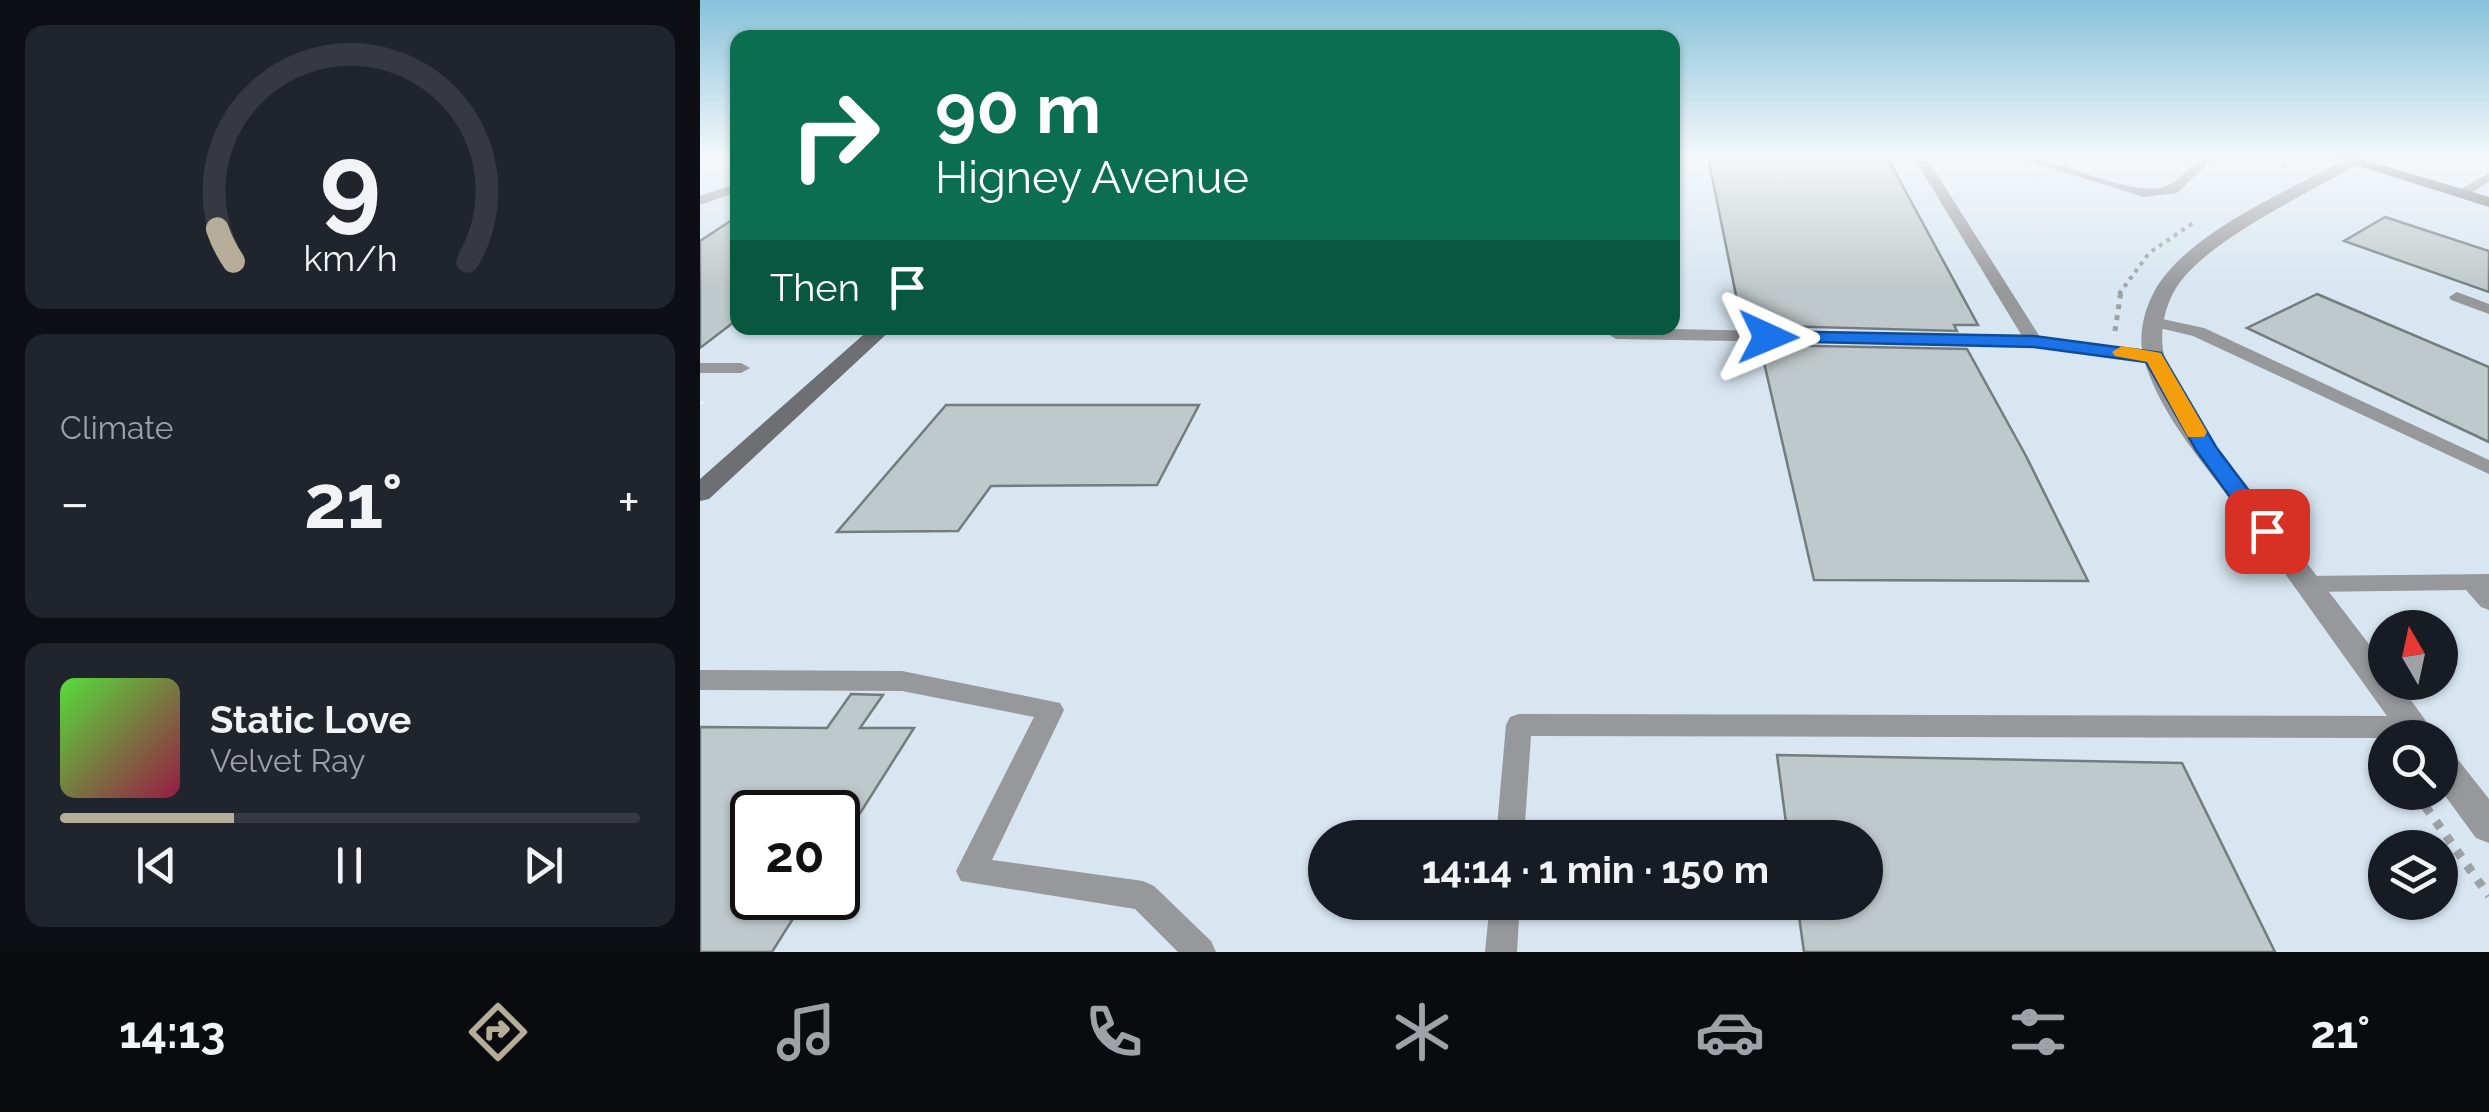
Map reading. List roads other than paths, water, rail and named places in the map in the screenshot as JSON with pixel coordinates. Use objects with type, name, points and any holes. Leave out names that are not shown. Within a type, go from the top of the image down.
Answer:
[{"type":"street","points":[[2280,201],[2197,256],[2172,278],[2154,322],[2154,357],[2162,379],[2208,450],[2409,720]]},
{"type":"street","points":[[700,493],[874,335]]},
{"type":"street","points":[[2458,786],[2489,827]]},
{"type":"lane","points":[[1947,201],[2034,342]]},
{"type":"lane","points":[[2457,297],[2489,309]]},
{"type":"lane","points":[[2154,322],[2198,332],[2489,468]]},
{"type":"lane","points":[[1668,335],[2034,342],[2154,357]]},
{"type":"lane","points":[[700,368],[741,368]]},
{"type":"lane","points":[[2307,584],[2480,582],[2489,601]]},
{"type":"lane","points":[[700,680],[902,681],[1051,710],[971,871],[1142,896],[1200,952]]},
{"type":"lane","points":[[1511,820],[1519,724],[2368,732]]},
{"type":"lane","points":[[1501,952],[1504,920]]}]
